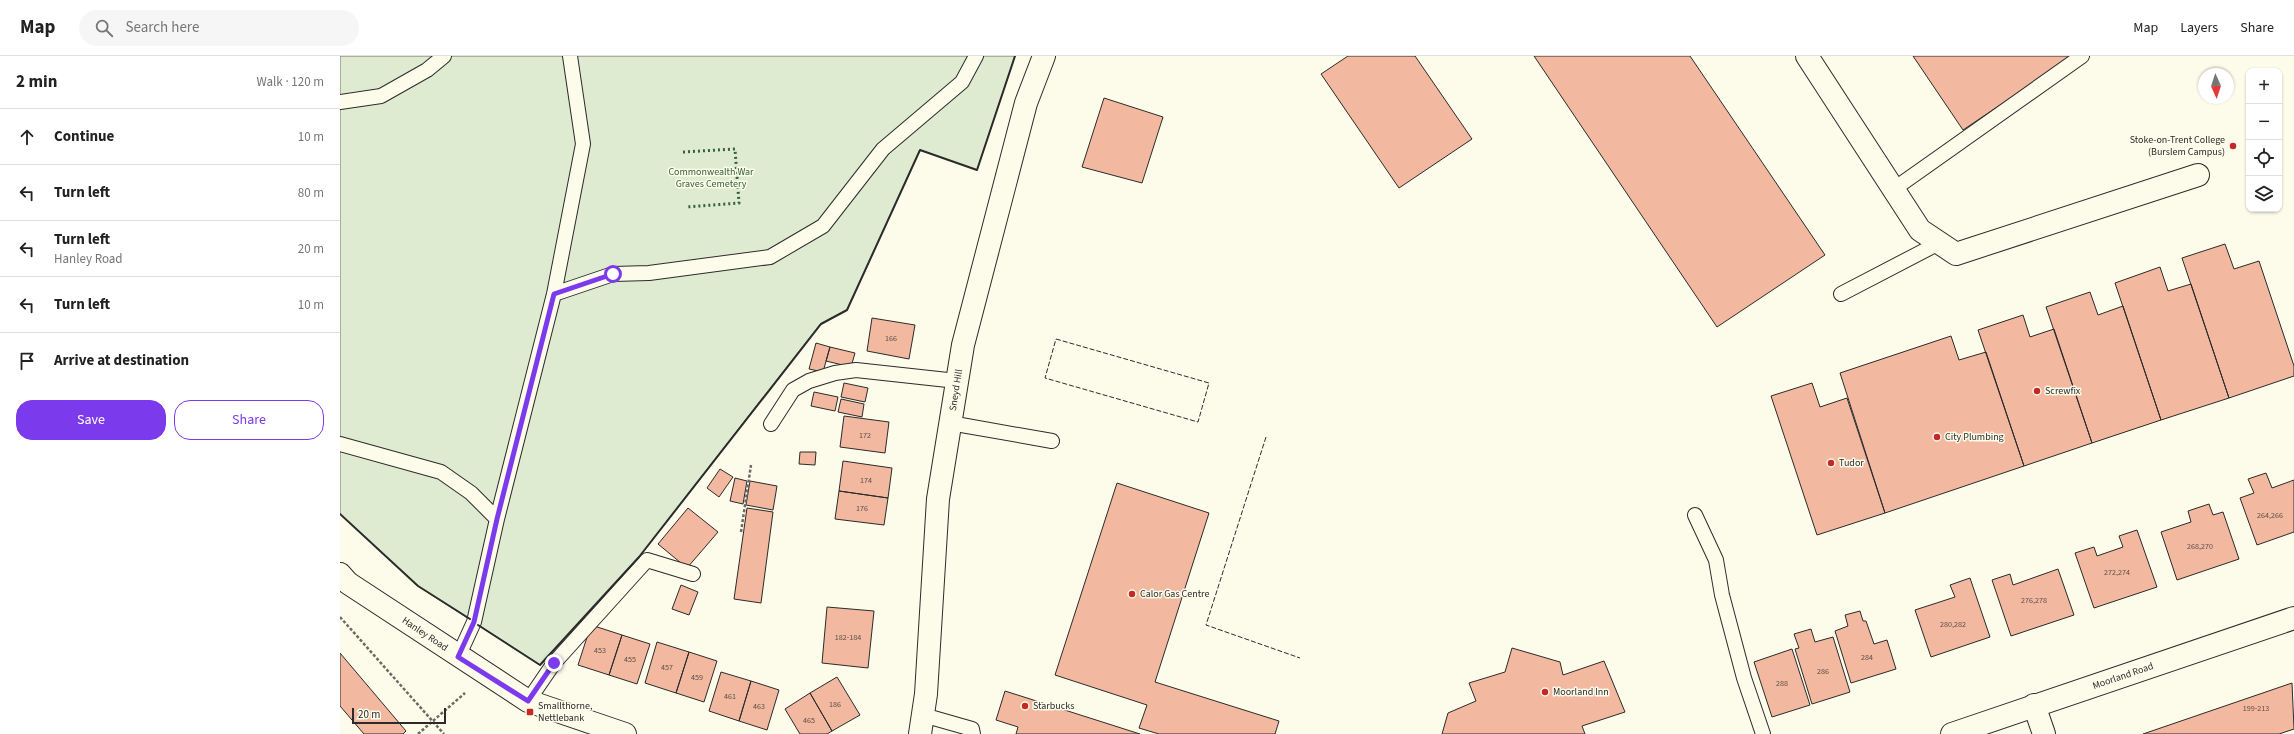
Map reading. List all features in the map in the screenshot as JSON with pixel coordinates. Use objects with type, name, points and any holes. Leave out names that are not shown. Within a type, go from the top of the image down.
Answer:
[{"type":"street","name":"Sneyd Hill","points":[[922,725],[938,499],[963,345],[1026,103],[1044,56]]},
{"type":"street","points":[[1806,56],[1920,230],[1956,254],[2198,174]]},
{"type":"street","name":"Hanley Road","points":[[340,574],[348,583],[458,657],[528,701],[625,734]]},
{"type":"street","name":"Moorland Road","points":[[1952,734],[2294,618]]},
{"type":"street","points":[[2034,706],[2044,734]]},
{"type":"lane","points":[[340,102],[381,96],[427,70],[444,56]]},
{"type":"lane","points":[[458,657],[474,622],[497,519],[554,294],[583,144],[570,56]]},
{"type":"lane","points":[[554,294],[613,274],[650,273],[770,257],[823,226],[883,149],[962,82],[976,56]]},
{"type":"lane","points":[[1894,189],[2082,56]]},
{"type":"lane","points":[[1841,294],[1940,243]]},
{"type":"lane","points":[[771,424],[792,390],[809,381],[835,373],[856,370],[957,381]]},
{"type":"lane","points":[[950,423],[1052,442]]},
{"type":"lane","points":[[340,444],[441,472],[470,493],[497,519]]},
{"type":"lane","points":[[1695,515],[1716,560],[1722,595],[1740,663],[1763,734]]},
{"type":"lane","points":[[528,701],[554,663],[647,560],[693,574]]},
{"type":"lane","points":[[922,725],[972,729],[973,734]]},
{"type":"path","points":[[741,532],[751,464]]},
{"type":"path","points":[[340,617],[444,734]]},
{"type":"path","points":[[418,734],[487,675]]},
{"type":"green space","name":"Commonwealth War Graves Cemetery","points":[[340,56],[1015,56],[977,170],[920,150],[847,310],[820,324],[639,557],[540,665],[418,586],[340,514]]},
{"type":"building","points":[[1348,56],[1415,56],[1472,139],[1399,188],[1321,74]]},
{"type":"building","points":[[1534,56],[1690,56],[1825,255],[1717,327]]},
{"type":"building","points":[[1913,56],[2073,56],[1963,130]]},
{"type":"building","points":[[1104,98],[1163,117],[1142,183],[1082,167]]},
{"type":"building","points":[[2225,244],[2234,269],[2259,261],[2294,366],[2294,376],[2229,398],[2182,258]]},
{"type":"building","points":[[2160,267],[2168,291],[2191,284],[2229,398],[2161,420],[2115,283]]},
{"type":"building","points":[[2090,292],[2098,315],[2123,306],[2161,420],[2092,443],[2046,307]]},
{"type":"building","name":"Screwfix","points":[[2023,315],[2030,337],[2054,329],[2092,443],[2024,466],[1978,330]]},
{"type":"building","points":[[872,318],[915,325],[909,359],[867,351]]},
{"type":"building","name":"City Plumbing","points":[[1951,336],[1959,360],[1986,352],[2024,466],[1885,513],[1840,373]]},
{"type":"building","points":[[816,343],[830,347],[823,372],[809,369]]},
{"type":"building","points":[[830,347],[855,353],[851,367],[826,361]]},
{"type":"building","points":[[844,383],[868,388],[865,402],[841,397]]},
{"type":"building","name":"Tudor","points":[[1812,383],[1820,407],[1847,398],[1885,513],[1817,535],[1771,396]]},
{"type":"building","points":[[814,392],[838,397],[835,411],[811,406]]},
{"type":"building","points":[[841,399],[864,404],[862,417],[838,412]]},
{"type":"building","points":[[844,416],[889,422],[885,453],[840,447]]},
{"type":"building","points":[[800,452],[816,452],[815,465],[799,464]]},
{"type":"building","points":[[843,461],[892,468],[888,498],[839,491]]},
{"type":"building","points":[[720,469],[733,477],[719,497],[707,488]]},
{"type":"building","points":[[2266,473],[2272,488],[2294,480],[2294,532],[2257,545],[2240,498],[2254,493],[2248,479]]},
{"type":"building","points":[[735,478],[747,481],[743,504],[730,501]]},
{"type":"building","points":[[750,481],[777,486],[773,510],[746,505]]},
{"type":"building","name":"Calor Gas Centre","points":[[1117,483],[1209,513],[1155,682],[1279,721],[1275,734],[1159,734],[1139,728],[1147,705],[1055,675]]},
{"type":"building","points":[[839,491],[888,498],[884,525],[835,519]]},
{"type":"building","points":[[2209,504],[2213,515],[2223,512],[2239,559],[2177,580],[2161,532],[2191,522],[2188,511]]},
{"type":"building","points":[[688,508],[718,532],[687,568],[658,544]]},
{"type":"building","points":[[747,508],[773,512],[761,603],[734,599]]},
{"type":"building","points":[[2137,530],[2157,587],[2094,608],[2075,553],[2094,547],[2097,556],[2123,547],[2119,536]]},
{"type":"building","points":[[2058,569],[2074,615],[2011,636],[1992,580],[2010,574],[2013,585]]},
{"type":"building","points":[[1970,578],[1990,637],[1931,657],[1915,610],[1955,597],[1950,585]]},
{"type":"building","points":[[681,585],[698,592],[689,615],[672,609]]},
{"type":"building","points":[[827,607],[874,611],[868,668],[822,663]]},
{"type":"building","points":[[1860,611],[1863,621],[1866,621],[1874,644],[1887,640],[1896,669],[1851,683],[1835,631],[1848,626],[1845,615]]},
{"type":"building","points":[[591,625],[622,635],[609,675],[578,665]]},
{"type":"building","points":[[1811,629],[1815,642],[1833,637],[1850,692],[1812,704],[1795,649],[1799,648],[1794,634]]},
{"type":"building","points":[[622,635],[650,644],[637,684],[609,675]]},
{"type":"building","points":[[657,642],[689,652],[676,693],[645,683]]},
{"type":"building","name":"Moorland Inn","points":[[1512,648],[1560,662],[1563,675],[1604,661],[1625,712],[1582,726],[1585,734],[1442,734],[1448,713],[1476,701],[1469,683],[1505,672]]},
{"type":"building","points":[[1792,649],[1810,705],[1772,717],[1754,662]]},
{"type":"building","points":[[689,652],[717,661],[704,702],[676,693]]},
{"type":"building","points":[[340,653],[406,731],[403,734],[364,734],[340,706]]},
{"type":"building","points":[[721,672],[751,681],[739,721],[709,711]]},
{"type":"building","points":[[837,677],[860,715],[832,731],[810,693]]},
{"type":"building","points":[[751,681],[779,690],[767,730],[739,721]]},
{"type":"building","points":[[2292,683],[2294,729],[2279,734],[2143,734]]},
{"type":"building","name":"Starbucks","points":[[1005,691],[1140,734],[1016,734],[1018,727],[996,720]]},
{"type":"building","points":[[810,693],[832,731],[827,734],[800,734],[785,709]]},
{"type":"hedge","points":[[683,152],[735,149],[739,203],[686,207]]},
{"type":"fence","points":[[1056,339],[1209,383],[1198,422],[1045,378],[1056,339]]},
{"type":"fence","points":[[1266,437],[1206,625],[1300,658]]},
{"type":"wall","points":[[478,625],[540,665],[639,557],[821,324],[847,310],[920,150],[977,170],[1015,56]]},
{"type":"wall","points":[[340,514],[418,586],[470,619]]},
{"type":"place","name":"Stoke-on-Trent College (Burslem Campus)","points":[[2233,146]]},
{"type":"place","name":"Screwfix","points":[[2037,391]]},
{"type":"place","name":"City Plumbing","points":[[1937,437]]},
{"type":"place","name":"Tudor","points":[[1831,463]]},
{"type":"place","name":"Calor Gas Centre","points":[[1132,594]]},
{"type":"place","name":"Moorland Inn","points":[[1545,692]]},
{"type":"place","name":"Starbucks","points":[[1025,706]]},
{"type":"place","name":"Smallthorne, Nettlebank","points":[[530,712]]},
{"type":"route","points":[[554,663],[528,701],[458,657],[474,622],[497,519],[554,294],[613,274]]}]
